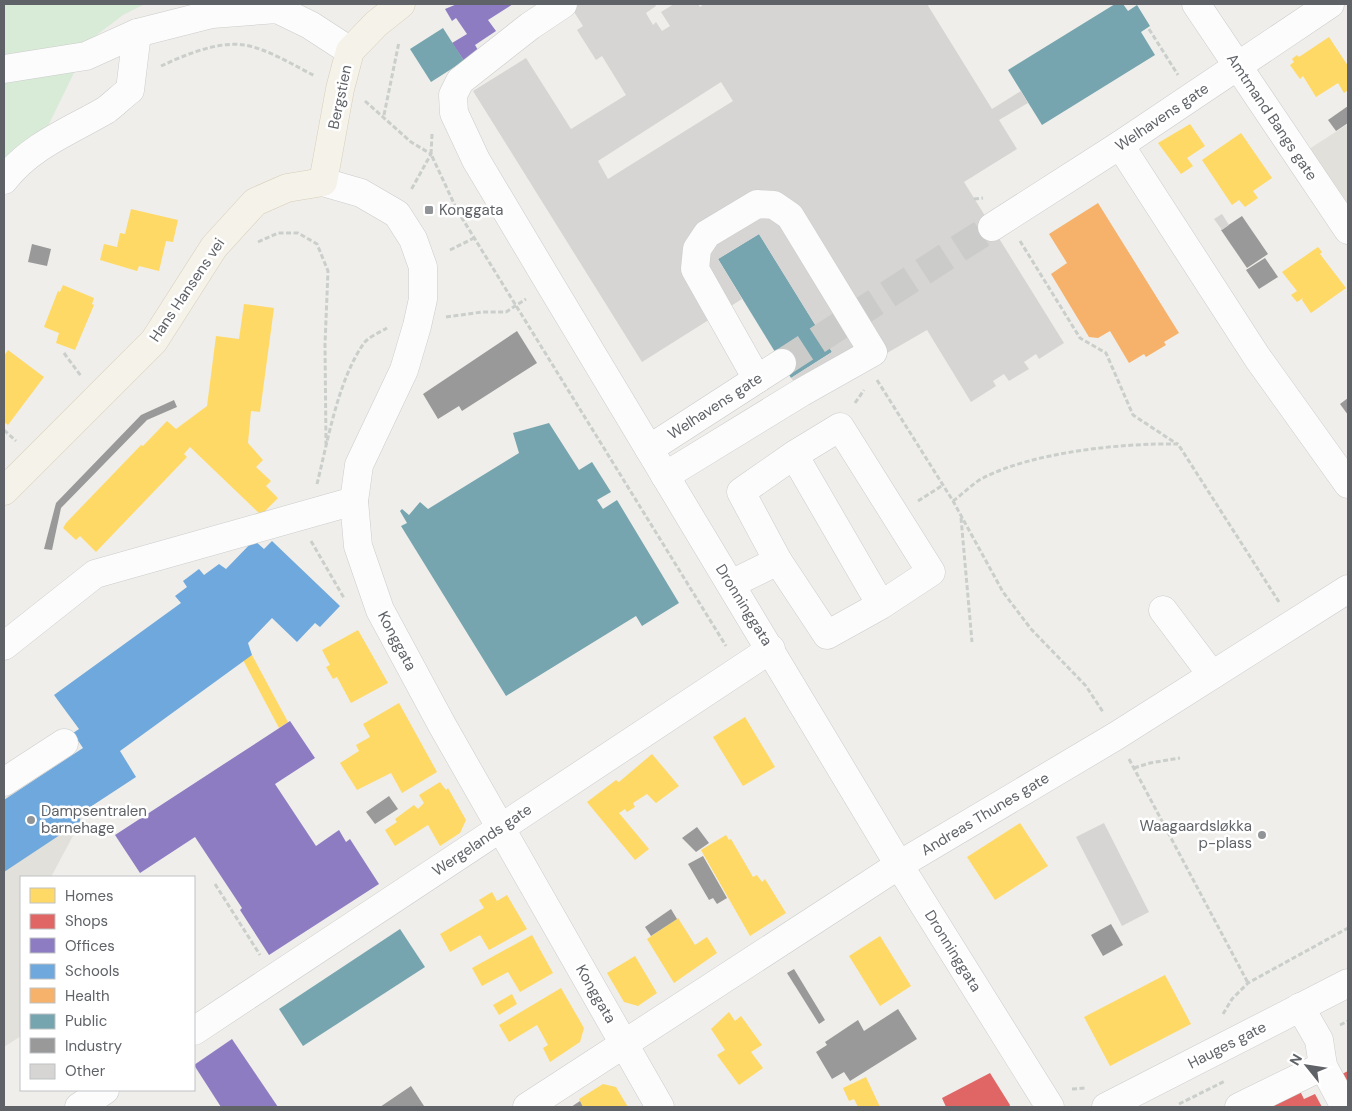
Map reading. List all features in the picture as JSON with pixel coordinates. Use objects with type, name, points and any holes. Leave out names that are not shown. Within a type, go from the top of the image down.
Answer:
[{"type":"main road","name":"Bergstien","points":[[323,182],[340,89],[350,51],[376,24],[401,4]]},
{"type":"main road","name":"Hans Hansens vei","points":[[4,491],[154,341],[214,247],[256,202],[286,188],[323,182]]},
{"type":"street","points":[[454,95],[460,81],[530,26],[563,4]]},
{"type":"street","name":"Amtmand Bangs gate","points":[[1196,4],[1348,230]]},
{"type":"street","name":"Welhavens gate","points":[[999,223],[1193,97],[1329,4]]},
{"type":"street","points":[[4,69],[86,56],[137,33],[212,14],[277,9],[310,25],[350,51]]},
{"type":"street","points":[[4,180],[14,166],[56,136],[108,109],[130,90],[137,33]]},
{"type":"street","name":"Dronninggata","points":[[454,95],[454,113],[476,160],[665,476],[899,864],[1058,1098]]},
{"type":"street","points":[[1120,145],[1257,357],[1348,484]]},
{"type":"street","name":"Konggata","points":[[323,182],[361,193],[397,214],[413,239],[423,267],[423,299],[404,370],[358,464],[354,500],[358,546],[380,610],[500,828],[660,1107]]},
{"type":"street","points":[[665,476],[802,392],[873,352],[790,216],[774,205],[757,204],[707,234],[697,249],[695,269],[756,379]]},
{"type":"street","name":"Welhavens gate","points":[[649,449],[782,363]]},
{"type":"street","points":[[840,427],[931,572],[881,605],[827,635],[778,561],[741,492],[794,455],[840,427]]},
{"type":"street","points":[[794,455],[881,605]]},
{"type":"street","points":[[4,646],[95,574],[354,500]]},
{"type":"street","points":[[731,584],[778,561]]},
{"type":"street","name":"Andreas Thunes gate","points":[[527,1107],[899,864],[1116,736],[1348,589]]},
{"type":"street","points":[[1163,610],[1212,675]]},
{"type":"street","name":"Wergelands gate","points":[[195,1030],[771,649]]},
{"type":"street","points":[[4,782],[64,743]]},
{"type":"street","name":"Hauges gate","points":[[1099,1096],[1300,1007],[1348,983]]},
{"type":"street","points":[[1300,1007],[1319,1040],[1323,1066],[1344,1107]]},
{"type":"street","points":[[1239,1107],[1323,1066]]},
{"type":"street","points":[[79,1107],[103,1091]]},
{"type":"path","points":[[1149,29],[1193,97]]},
{"type":"path","points":[[384,115],[399,41]]},
{"type":"path","points":[[130,90],[155,69],[180,57],[219,46],[244,44],[318,77]]},
{"type":"path","points":[[454,95],[432,116],[431,154],[457,210],[740,669]]},
{"type":"path","points":[[361,97],[384,115],[411,142],[431,154]]},
{"type":"path","points":[[397,214],[431,154]]},
{"type":"path","points":[[974,199],[992,198],[999,223],[1080,338],[1106,353],[1133,415],[1178,444],[1292,624]]},
{"type":"path","points":[[253,244],[278,233],[298,232],[317,244],[328,271],[325,344],[326,450]]},
{"type":"path","points":[[450,250],[474,238]]},
{"type":"path","points":[[442,318],[482,312],[506,312],[550,284]]},
{"type":"path","points":[[874,374],[961,514],[1003,592],[1031,629],[1086,686],[1104,712]]},
{"type":"path","points":[[840,427],[869,382]]},
{"type":"path","points":[[953,501],[983,478],[1033,460],[1109,446],[1139,443],[1178,444]]},
{"type":"path","points":[[961,514],[972,642]]},
{"type":"path","points":[[1125,752],[1248,983]]},
{"type":"path","points":[[1134,768],[1150,762],[1180,758]]},
{"type":"path","points":[[215,884],[274,977]]},
{"type":"path","points":[[1220,1017],[1232,999],[1248,983],[1348,928]]},
{"type":"path","points":[[1058,1098],[1085,1088],[1099,1096]]},
{"type":"shaded area","points":[[1348,124],[1348,208],[1309,149]]},
{"type":"shaded area","points":[[48,770],[82,819],[52,876],[20,876],[20,1037],[4,1047],[4,799]]},
{"type":"green space","points":[[4,4],[145,4],[123,15],[90,40],[26,171],[4,192]]},
{"type":"building: Homes","points":[[1329,37],[1348,66],[1348,90],[1344,93],[1338,83],[1316,97],[1303,76],[1300,79],[1290,65],[1294,62],[1292,59],[1297,55],[1299,57]]},
{"type":"building: Homes","points":[[1190,124],[1205,146],[1187,158],[1193,166],[1181,174],[1158,143]]},
{"type":"building: Homes","points":[[1241,133],[1272,178],[1253,191],[1258,198],[1245,207],[1239,200],[1232,205],[1202,160]]},
{"type":"building: Homes","points":[[131,209],[178,220],[173,242],[166,241],[159,271],[139,266],[137,271],[100,260],[104,244],[117,247],[120,233],[125,234]]},
{"type":"building: Homes","points":[[1318,247],[1322,252],[1320,254],[1346,288],[1311,313],[1302,300],[1303,298],[1297,302],[1291,295],[1297,291],[1282,272]]},
{"type":"building: Homes","points":[[63,285],[94,298],[92,304],[94,305],[75,350],[56,343],[59,333],[44,327],[58,291],[60,292]]},
{"type":"building: Homes","points":[[244,304],[274,308],[260,412],[251,411],[248,443],[263,460],[256,467],[271,481],[266,486],[278,498],[261,515],[190,447],[184,454],[187,457],[96,552],[80,536],[76,540],[63,528],[66,523],[141,445],[143,446],[167,421],[176,429],[207,406],[216,336],[239,339]]},
{"type":"building: Homes","points":[[8,350],[44,377],[8,425],[4,422],[4,356]]},
{"type":"building: Homes","points":[[358,630],[388,683],[351,703],[337,677],[333,679],[326,667],[330,665],[322,650]]},
{"type":"building: Homes","points":[[252,655],[288,722],[279,728],[243,660]]},
{"type":"building: Homes","points":[[399,703],[437,772],[402,793],[391,773],[357,790],[340,763],[359,751],[356,745],[370,737],[363,724]]},
{"type":"building: Homes","points":[[745,717],[775,767],[743,786],[713,737]]},
{"type":"building: Homes","points":[[652,754],[679,786],[656,803],[647,794],[633,803],[635,807],[627,812],[625,809],[619,813],[649,849],[635,860],[587,802],[616,780],[619,782]]},
{"type":"building: Homes","points":[[440,782],[446,790],[448,788],[466,820],[460,833],[440,846],[428,825],[395,846],[385,830],[397,822],[395,819],[414,805],[418,809],[424,803],[419,795]]},
{"type":"building: Homes","points":[[1020,823],[1048,866],[995,900],[967,857]]},
{"type":"building: Homes","points":[[726,835],[729,840],[731,839],[753,877],[757,875],[762,882],[765,879],[786,913],[750,936],[701,850]]},
{"type":"building: Homes","points":[[492,892],[497,901],[507,895],[527,929],[489,950],[480,935],[450,952],[440,934],[484,908],[479,900]]},
{"type":"building: Homes","points":[[678,918],[695,945],[707,937],[717,953],[674,983],[647,939]]},
{"type":"building: Homes","points":[[532,935],[553,973],[520,992],[508,972],[482,986],[472,968]]},
{"type":"building: Homes","points":[[880,936],[911,986],[880,1006],[849,956]]},
{"type":"building: Homes","points":[[635,956],[657,993],[638,1006],[624,1002],[607,973]]},
{"type":"building: Homes","points":[[1165,975],[1191,1024],[1110,1066],[1084,1017]]},
{"type":"building: Homes","points":[[561,988],[584,1028],[580,1042],[550,1062],[543,1048],[548,1045],[537,1025],[509,1042],[499,1025]]},
{"type":"building: Homes","points":[[512,994],[517,1004],[499,1015],[493,1005]]},
{"type":"building: Homes","points":[[729,1012],[735,1021],[741,1016],[762,1045],[751,1052],[763,1068],[739,1085],[717,1055],[725,1050],[711,1029]]},
{"type":"building: Homes","points":[[866,1077],[880,1107],[858,1107],[854,1099],[849,1101],[843,1088]]},
{"type":"building: Homes","points":[[603,1084],[616,1087],[628,1107],[583,1107],[579,1099]]},
{"type":"building: Shops","points":[[1348,1071],[1348,1086],[1342,1074]]},
{"type":"building: Shops","points":[[990,1073],[1010,1105],[1009,1107],[946,1107],[942,1098]]},
{"type":"building: Shops","points":[[1297,1085],[1304,1099],[1315,1094],[1322,1107],[1252,1107]]},
{"type":"building: Offices","points":[[457,4],[513,4],[488,20],[496,31],[475,45],[481,55],[464,61],[452,43],[467,34],[456,18],[452,21],[445,9]]},
{"type":"building: Offices","points":[[290,721],[315,758],[275,784],[316,846],[339,830],[346,842],[350,839],[379,884],[269,955],[240,910],[242,908],[195,837],[140,873],[115,835]]},
{"type":"building: Offices","points":[[232,1039],[278,1107],[221,1107],[195,1064]]},
{"type":"building: Schools","points":[[254,540],[264,549],[272,541],[340,606],[320,627],[315,623],[297,642],[272,618],[248,643],[252,655],[120,751],[136,777],[78,815],[81,821],[4,872],[4,800],[83,748],[73,733],[79,729],[54,695],[181,603],[175,596],[187,587],[183,581],[199,569],[204,575],[219,564],[226,569]]},
{"type":"building: Health","points":[[1098,203],[1179,333],[1164,342],[1166,345],[1146,357],[1144,354],[1129,363],[1110,331],[1098,338],[1089,337],[1051,274],[1067,263],[1049,234]]},
{"type":"building: Public","points":[[1115,4],[1123,4],[1128,11],[1137,5],[1150,26],[1141,32],[1155,55],[1042,125],[1008,70]]},
{"type":"building: Public","points":[[443,28],[464,61],[431,82],[410,49]]},
{"type":"building: Public","points":[[759,234],[832,352],[791,378],[718,259]]},
{"type":"building: Public","points":[[549,423],[579,470],[592,462],[611,492],[597,500],[603,509],[617,500],[679,603],[642,626],[636,616],[506,696],[401,526],[407,523],[400,511],[402,509],[409,515],[420,502],[428,509],[519,453],[513,433]]},
{"type":"building: Public","points":[[400,929],[425,967],[303,1046],[279,1009]]},
{"type":"building: Industry","points":[[1348,106],[1348,123],[1336,131],[1328,120]]},
{"type":"building: Industry","points":[[1242,216],[1268,254],[1247,268],[1221,230]]},
{"type":"building: Industry","points":[[32,244],[51,249],[47,266],[28,262]]},
{"type":"building: Industry","points":[[1265,258],[1278,277],[1259,289],[1246,270]]},
{"type":"building: Industry","points":[[517,331],[537,363],[462,411],[459,406],[438,419],[423,394]]},
{"type":"building: Industry","points":[[1348,398],[1348,415],[1340,404]]},
{"type":"building: Industry","points":[[174,400],[177,407],[147,420],[61,508],[52,550],[44,549],[56,503],[141,415]]},
{"type":"building: Industry","points":[[389,796],[398,809],[375,824],[366,812]]},
{"type":"building: Industry","points":[[697,827],[709,843],[696,852],[682,838]]},
{"type":"building: Industry","points":[[703,856],[727,898],[717,904],[713,898],[709,900],[688,864]]},
{"type":"building: Industry","points":[[671,909],[677,919],[651,936],[645,927]]},
{"type":"building: Industry","points":[[1111,924],[1123,945],[1103,956],[1091,935]]},
{"type":"building: Industry","points":[[794,969],[825,1020],[819,1024],[787,973]]},
{"type":"building: Industry","points":[[898,1009],[917,1039],[850,1081],[844,1072],[832,1079],[816,1052],[827,1045],[825,1042],[858,1020],[864,1031]]},
{"type":"building: Industry","points":[[411,1086],[424,1106],[380,1107]]},
{"type":"building: Industry","points":[[580,1101],[583,1107],[571,1107]]},
{"type":"building: Other","points":[[569,4],[655,4],[656,6],[646,13],[653,25],[656,22],[662,31],[670,26],[661,12],[674,4],[698,4],[700,7],[704,4],[927,4],[992,109],[1021,91],[1028,103],[999,120],[1017,149],[964,182],[1064,343],[1039,359],[1036,354],[1024,362],[1029,369],[1009,381],[1004,374],[993,381],[996,386],[971,402],[927,330],[868,364],[802,392],[791,378],[832,352],[759,234],[718,259],[742,299],[642,362],[473,91],[526,58],[571,129],[626,95],[602,56],[596,60],[577,30],[583,26]],"holes":[[[721,82],[733,101],[608,179],[598,161]]]},
{"type":"building: Other","points":[[1222,214],[1229,225],[1222,230],[1214,219]]},
{"type":"building: Other","points":[[1104,823],[1149,912],[1122,926],[1076,837]]},
{"type":"tunnel","points":[[782,363],[992,227]]},
{"type":"place","name":"Konggata","points":[[429,210]]},
{"type":"place","name":"Dampsentralen barnehage","points":[[31,820]]},
{"type":"place","name":"Waagaardsløkka p-plass","points":[[1262,835]]}]
